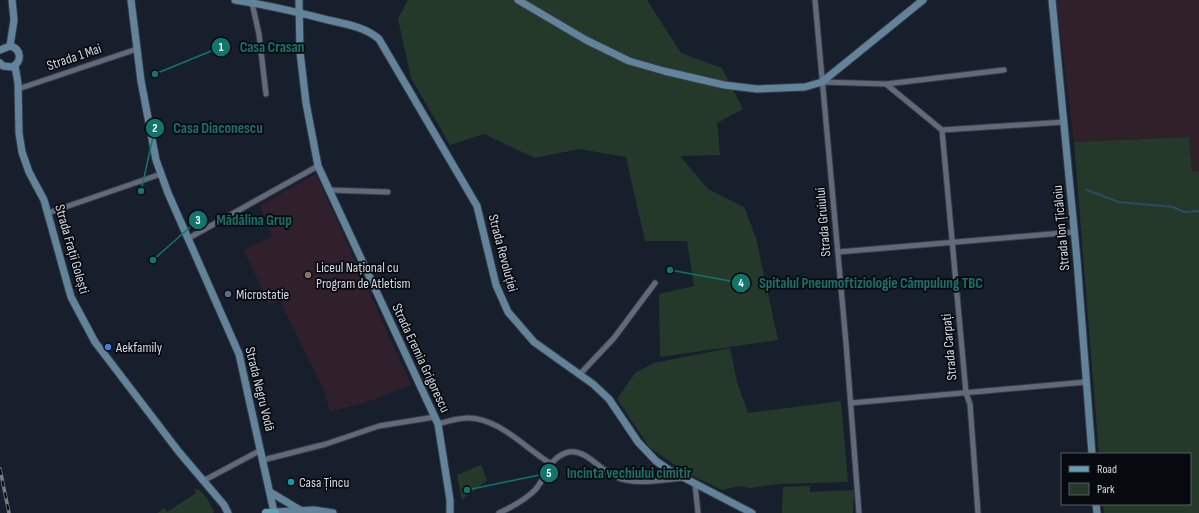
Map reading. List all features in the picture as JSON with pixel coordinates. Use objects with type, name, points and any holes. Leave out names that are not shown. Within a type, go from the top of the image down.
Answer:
[{"type":"street","points":[[0,50],[10,46],[14,20],[12,0]]},
{"type":"street","name":"Strada Negru Vodă","points":[[131,0],[151,140],[160,174],[239,354],[270,492],[272,513]]},
{"type":"street","name":"Strada Revoluției","points":[[235,0],[298,12],[365,30],[379,39],[477,206],[496,286],[508,312],[534,342],[580,374],[609,399],[648,453],[669,470],[752,513]]},
{"type":"street","name":"Strada Eremia Grigorescu","points":[[299,0],[298,12],[300,52],[306,103],[318,166],[328,190],[353,238],[436,421],[449,492],[450,513]]},
{"type":"street","points":[[518,0],[586,40],[628,61],[664,72],[724,86],[757,89],[805,87],[822,82],[886,84],[1004,70]]},
{"type":"street","name":"Strada Gruiului","points":[[815,0],[851,403],[859,513]]},
{"type":"street","points":[[822,82],[923,0]]},
{"type":"street","name":"Strada Ion Țicăloiu","points":[[1052,0],[1074,232],[1092,453]]},
{"type":"street","points":[[252,3],[259,34],[266,94]]},
{"type":"street","name":"Strada Frații Golești","points":[[10,46],[19,52],[19,59],[15,66],[18,88],[19,133],[22,152],[29,172],[44,200],[68,288],[84,324],[95,342],[118,373],[228,513]]},
{"type":"street","name":"Strada 1 Mai","points":[[18,88],[137,49]]},
{"type":"street","points":[[0,63],[8,68],[15,66]]},
{"type":"street","points":[[886,84],[942,130],[1064,122]]},
{"type":"street","name":"Strada Carpați","points":[[942,130],[951,243],[966,393],[970,404],[978,513]]},
{"type":"street","points":[[189,238],[318,166]]},
{"type":"street","points":[[48,213],[160,174]]},
{"type":"street","points":[[328,190],[388,192]]},
{"type":"street","points":[[838,252],[1074,232]]},
{"type":"street","points":[[580,374],[614,338],[654,283]]},
{"type":"street","points":[[851,403],[1086,382]]},
{"type":"street","points":[[263,460],[326,444],[379,426],[460,419],[481,420],[494,424],[550,463]]},
{"type":"street","points":[[203,481],[261,450]]},
{"type":"street","points":[[499,513],[520,503],[536,489],[550,463],[569,452],[580,453],[614,476],[643,481],[684,478]]},
{"type":"street","points":[[695,484],[698,513]]},
{"type":"street","points":[[270,492],[299,512]]},
{"type":"street","points":[[272,513],[314,510],[334,513]]},
{"type":"shaded area","points":[[1056,0],[1199,0],[1199,170],[1192,171],[1189,137],[1074,142]]},
{"type":"shaded area","name":"Liceul Național cu Program de Atletism","points":[[316,174],[411,385],[367,402],[330,412],[324,391],[280,301],[269,305],[244,250],[272,237],[260,205]]},
{"type":"green space","points":[[408,0],[647,0],[681,53],[722,68],[743,109],[717,123],[720,155],[680,156],[708,189],[744,207],[756,238],[778,340],[660,357],[659,294],[694,286],[687,241],[645,241],[626,157],[579,149],[535,158],[484,134],[450,145],[411,78],[398,19]]},
{"type":"green space","points":[[1189,137],[1192,171],[1199,171],[1199,513],[1104,513],[1103,505],[1191,505],[1191,453],[1099,453],[1074,142]]},
{"type":"green space","points":[[730,348],[737,382],[748,413],[841,401],[848,482],[777,484],[750,488],[739,486],[722,490],[685,472],[650,448],[617,399],[635,373],[654,363]]},
{"type":"green space","points":[[481,465],[487,480],[462,500],[457,475]]},
{"type":"green space","points":[[810,486],[810,492],[854,490],[853,513],[782,513],[783,487]]},
{"type":"green space","points":[[194,489],[201,491],[214,511],[213,513],[157,513],[164,508],[167,512],[196,493]]},
{"type":"waterway","points":[[1087,190],[1119,202],[1173,207],[1184,212],[1199,211]]},
{"type":"railway","points":[[0,469],[9,513]]},
{"type":"place","name":"Casa Crasan","points":[[155,74]]},
{"type":"place","name":"Casa Diaconescu","points":[[141,191]]},
{"type":"place","name":"Mădălina Grup","points":[[153,260]]},
{"type":"place","name":"Spitalul Pneumoftiziologie Câmpulung TBC","points":[[670,270]]},
{"type":"place","name":"Liceul Național cu Program de Atletism","points":[[308,275]]},
{"type":"place","name":"Microstatie","points":[[228,294]]},
{"type":"place","name":"Aekfamily","points":[[108,347]]},
{"type":"place","name":"Casa Țincu","points":[[291,482]]},
{"type":"place","name":"Incinta vechiului cimitir","points":[[467,490]]}]
